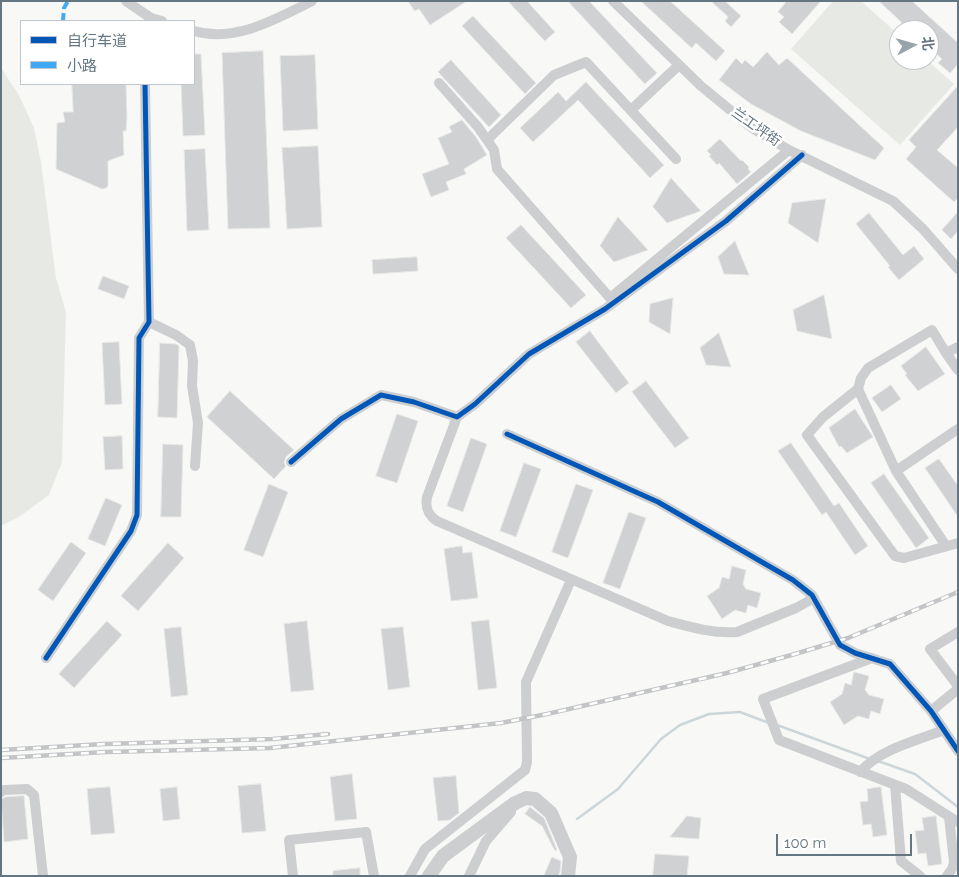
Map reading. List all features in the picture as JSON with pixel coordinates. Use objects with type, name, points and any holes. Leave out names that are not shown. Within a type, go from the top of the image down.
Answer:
[{"type":"street","points":[[126,1],[150,20]]},
{"type":"street","points":[[195,31],[204,34],[231,33],[265,25],[312,1]]},
{"type":"street","name":"兰工坪街","points":[[613,1],[679,66],[752,128],[789,150],[893,201],[923,229],[958,270]]},
{"type":"street","points":[[487,140],[554,75],[586,62],[676,159]]},
{"type":"street","points":[[632,110],[679,66]]},
{"type":"street","points":[[439,83],[478,127],[494,150],[496,169],[610,298],[789,150]]},
{"type":"street","points":[[46,658],[131,531],[137,515],[139,338],[149,322],[145,85]]},
{"type":"street","points":[[802,155],[726,221],[605,309],[529,354],[475,404],[457,417],[427,497],[426,505],[430,516],[437,521],[668,621],[692,628],[726,633],[737,632],[796,608],[814,598]]},
{"type":"street","points":[[149,322],[176,335],[190,345],[193,361],[192,386],[198,423],[195,466]]},
{"type":"street","points":[[958,370],[932,330],[868,368],[861,378],[858,388],[823,417],[807,435],[895,556],[904,558],[958,543]]},
{"type":"street","points":[[946,353],[958,346]]},
{"type":"street","points":[[858,388],[896,470],[946,546]]},
{"type":"street","points":[[292,462],[341,419],[381,395],[414,402],[457,417]]},
{"type":"street","points":[[896,470],[958,429]]},
{"type":"street","points":[[507,434],[658,502],[793,580],[814,598],[840,645],[855,653],[890,664],[931,711],[958,751]]},
{"type":"street","points":[[410,876],[425,849],[525,770],[527,762],[526,682],[571,580]]},
{"type":"street","points":[[931,711],[958,688],[930,649],[958,632]]},
{"type":"street","points":[[872,658],[762,699],[779,740],[906,789],[954,820],[954,862],[947,876]]},
{"type":"street","points":[[860,772],[869,762],[882,754],[944,730]]},
{"type":"street","points":[[895,785],[901,861],[920,876]]},
{"type":"street","points":[[1,792],[4,790],[27,789],[34,795],[43,876]]},
{"type":"street","points":[[429,876],[442,856],[515,802],[526,798],[535,799],[551,813],[570,857],[568,876]]},
{"type":"street","points":[[469,876],[486,841],[506,817],[526,798]]},
{"type":"street","points":[[293,876],[289,840],[366,832],[374,876]]},
{"type":"shaded area","points":[[833,1],[861,1],[889,26],[889,70],[938,70],[954,84],[900,145],[791,49]]},
{"type":"shaded area","points":[[1,68],[19,95],[34,128],[41,162],[56,278],[66,312],[62,462],[49,495],[19,517],[1,526]]},
{"type":"building","points":[[408,1],[467,1],[430,25],[419,9],[415,11]]},
{"type":"building","points":[[508,1],[527,1],[555,32],[545,41]]},
{"type":"building","points":[[568,1],[589,1],[657,73],[645,84]]},
{"type":"building","points":[[641,1],[670,1],[725,51],[716,61],[696,43],[692,48]]},
{"type":"building","points":[[711,1],[725,1],[741,16],[731,27],[725,21],[728,17]]},
{"type":"building","points":[[787,1],[821,1],[792,34],[779,22],[784,17],[778,12]]},
{"type":"building","points":[[879,1],[912,1],[933,20],[899,20]]},
{"type":"building","points":[[473,16],[536,83],[525,94],[462,26]]},
{"type":"building","points":[[939,26],[958,43],[958,64],[950,73],[939,64],[942,59],[939,56]]},
{"type":"building","points":[[263,51],[270,228],[228,229],[222,53]]},
{"type":"building","points":[[767,52],[779,65],[787,58],[884,148],[875,160],[801,131],[751,104],[719,80],[736,58],[742,64],[745,60],[753,67]]},
{"type":"building","points":[[195,54],[201,54],[205,135],[183,136],[181,85],[195,85]]},
{"type":"building","points":[[315,55],[318,129],[283,131],[280,56]]},
{"type":"building","points":[[451,60],[501,115],[489,127],[438,72]]},
{"type":"building","points":[[586,82],[664,165],[650,178],[578,100],[533,142],[520,128],[558,92],[566,101]]},
{"type":"building","points":[[72,85],[126,85],[127,118],[126,131],[123,131],[124,155],[108,161],[108,186],[106,188],[102,189],[56,169],[57,123],[65,122],[63,112],[73,112]]},
{"type":"building","points":[[958,86],[958,127],[937,150],[958,168],[958,198],[954,202],[906,159],[916,147],[909,140]]},
{"type":"building","points":[[462,120],[476,137],[487,155],[464,169],[466,174],[446,182],[449,190],[431,197],[422,174],[449,164],[438,138],[452,132],[449,127]]},
{"type":"building","points":[[720,139],[749,167],[748,169],[751,172],[737,184],[719,163],[717,165],[707,151]]},
{"type":"building","points":[[318,146],[322,227],[287,229],[282,148]]},
{"type":"building","points":[[205,149],[209,230],[187,231],[184,150]]},
{"type":"building","points":[[671,178],[701,211],[667,223],[653,207]]},
{"type":"building","points":[[826,199],[818,243],[788,223],[792,203]]},
{"type":"building","points":[[958,212],[958,231],[951,239],[942,230]]},
{"type":"building","points":[[869,213],[903,255],[914,246],[924,259],[899,280],[856,224]]},
{"type":"building","points":[[618,217],[648,250],[614,262],[600,246]]},
{"type":"building","points":[[521,225],[586,295],[571,308],[506,238]]},
{"type":"building","points":[[735,241],[749,275],[724,274],[718,257]]},
{"type":"building","points":[[417,257],[418,271],[373,274],[372,260]]},
{"type":"building","points":[[103,276],[129,286],[124,299],[98,289]]},
{"type":"building","points":[[824,295],[832,339],[797,331],[793,310]]},
{"type":"building","points":[[673,298],[670,334],[649,322],[650,304]]},
{"type":"building","points":[[590,331],[629,383],[616,393],[576,342]]},
{"type":"building","points":[[719,333],[731,367],[706,365],[700,348]]},
{"type":"building","points":[[119,342],[122,404],[105,405],[102,343]]},
{"type":"building","points":[[160,343],[176,344],[179,346],[177,418],[158,417]]},
{"type":"building","points":[[926,347],[945,374],[918,391],[905,375],[907,374],[901,366]]},
{"type":"building","points":[[646,381],[689,438],[675,448],[632,392]]},
{"type":"building","points":[[891,385],[901,399],[882,412],[872,398]]},
{"type":"building","points":[[230,391],[294,450],[286,457],[284,463],[286,466],[274,479],[207,417]]},
{"type":"building","points":[[855,409],[873,437],[847,453],[841,446],[839,447],[829,428]]},
{"type":"building","points":[[397,414],[418,421],[397,483],[376,476]]},
{"type":"building","points":[[122,436],[123,469],[105,470],[103,437]]},
{"type":"building","points":[[471,438],[487,444],[463,512],[447,506]]},
{"type":"building","points":[[791,443],[834,506],[839,503],[868,546],[855,555],[826,512],[822,515],[778,451]]},
{"type":"building","points":[[163,444],[183,445],[181,517],[161,517]]},
{"type":"building","points":[[939,459],[958,486],[958,517],[925,468]]},
{"type":"building","points":[[524,463],[541,469],[516,537],[500,531]]},
{"type":"building","points":[[884,474],[929,538],[916,548],[871,483]]},
{"type":"building","points":[[269,484],[288,492],[263,557],[244,550]]},
{"type":"building","points":[[576,484],[593,490],[568,558],[552,552]]},
{"type":"building","points":[[106,498],[122,505],[105,546],[88,539]]},
{"type":"building","points":[[629,512],[646,518],[620,589],[603,583]]},
{"type":"building","points":[[71,542],[86,553],[53,601],[38,590]]},
{"type":"building","points":[[168,543],[184,558],[138,611],[121,596]]},
{"type":"building","points":[[462,546],[463,553],[472,552],[478,598],[451,601],[444,549]]},
{"type":"building","points":[[732,566],[746,570],[743,584],[746,589],[761,593],[757,608],[748,605],[746,613],[735,610],[722,619],[707,596],[719,588],[722,577],[729,579]]},
{"type":"building","points":[[489,620],[497,688],[478,690],[471,622]]},
{"type":"building","points":[[107,621],[122,635],[74,688],[59,674]]},
{"type":"building","points":[[307,621],[314,690],[291,692],[284,624]]},
{"type":"building","points":[[181,627],[188,695],[171,697],[164,629]]},
{"type":"building","points":[[403,627],[410,687],[388,690],[381,629]]},
{"type":"building","points":[[854,672],[869,676],[865,690],[869,695],[884,699],[880,714],[871,711],[869,719],[858,716],[844,725],[830,702],[842,694],[845,683],[851,685]]},
{"type":"building","points":[[352,774],[357,819],[335,821],[330,777]]},
{"type":"building","points":[[456,776],[459,813],[450,820],[438,821],[433,778]]},
{"type":"building","points":[[261,784],[266,831],[242,833],[238,786]]},
{"type":"building","points":[[110,787],[115,833],[91,835],[87,789]]},
{"type":"building","points":[[177,787],[180,819],[163,821],[160,789]]},
{"type":"building","points":[[881,787],[887,835],[873,837],[871,824],[863,825],[860,802],[868,801],[867,789]]},
{"type":"building","points":[[24,796],[28,839],[4,842],[1,799]]},
{"type":"building","points":[[530,807],[544,818],[557,850],[555,851],[542,826],[525,814]]},
{"type":"building","points":[[687,816],[701,818],[699,839],[670,837]]},
{"type":"building","points":[[936,816],[942,864],[928,866],[926,853],[918,854],[915,831],[924,830],[922,818]]},
{"type":"building","points":[[655,854],[689,856],[687,876],[653,876]]},
{"type":"building","points":[[552,857],[561,861],[560,872],[558,876],[544,876]]},
{"type":"building","points":[[360,868],[360,876],[333,876],[333,871]]},
{"type":"waterway","points":[[577,819],[618,789],[661,739],[680,725],[709,714],[740,712],[769,723]]},
{"type":"waterway","points":[[777,725],[870,759]]},
{"type":"waterway","points":[[878,761],[915,774],[958,807]]},
{"type":"railway","points":[[1,758],[106,752],[270,748],[501,723],[727,673],[795,654],[848,638],[958,592]]},
{"type":"railway","points":[[1,750],[104,744],[273,739],[328,734]]},
{"type":"marked path","points":[[63,20],[64,8],[68,1]]},
{"type":"cycle path","points":[[46,658],[131,531],[137,515],[139,338],[149,322],[145,85]]},
{"type":"cycle path","points":[[291,462],[341,419],[381,395],[414,402],[457,417],[475,404],[529,354],[605,309],[726,221],[802,155]]},
{"type":"cycle path","points":[[507,434],[658,502],[793,580],[812,595],[840,645],[855,653],[890,664],[931,711],[958,751]]}]
